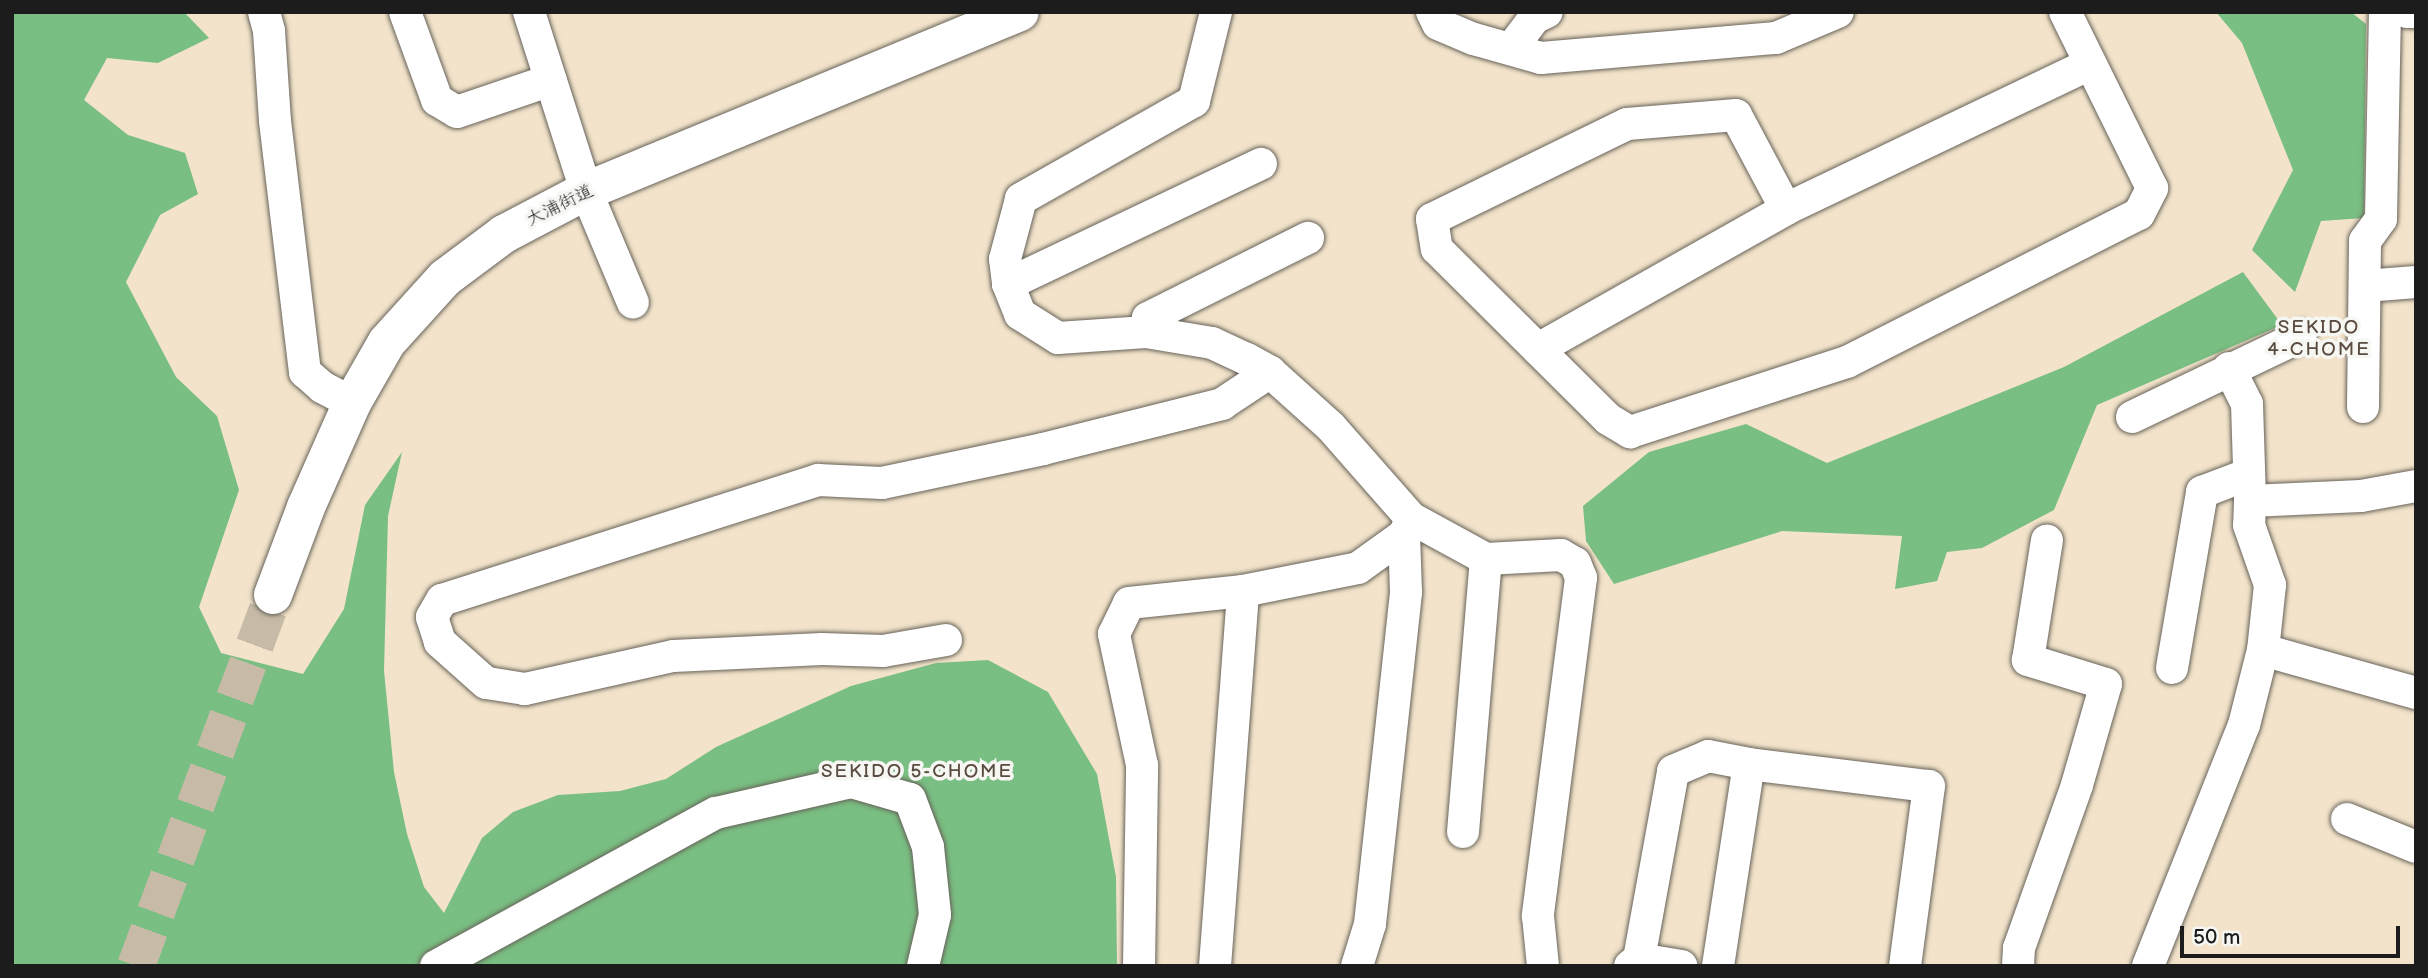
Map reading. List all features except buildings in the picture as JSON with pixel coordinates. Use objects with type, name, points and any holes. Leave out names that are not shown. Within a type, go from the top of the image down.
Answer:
[{"type":"street","points":[[264,12],[269,31],[275,121],[305,372],[322,387],[352,403]]},
{"type":"street","points":[[405,12],[437,100],[457,112],[551,80]]},
{"type":"street","points":[[529,12],[586,191],[633,303]]},
{"type":"street","points":[[1216,12],[1194,102],[1021,199],[1005,258],[1008,285],[1020,314],[1058,338],[1146,332],[1212,342],[1270,372],[1331,426],[1408,527],[1486,559],[1561,555],[1575,563],[1581,578],[1538,916],[1543,966]]},
{"type":"street","points":[[1432,12],[1438,24],[1474,40],[1541,58],[1776,38],[1838,12]]},
{"type":"street","points":[[1511,49],[1534,18],[1547,12]]},
{"type":"street","points":[[1786,209],[1737,115],[1627,124],[1432,219],[1437,249],[1608,419],[1630,432],[1847,362],[2139,214],[2152,188],[2065,12]]},
{"type":"street","points":[[2363,407],[2365,241],[2381,219],[2385,12]]},
{"type":"street","points":[[2407,12],[2416,12]]},
{"type":"street","name":"大浦街道","points":[[273,595],[306,507],[352,403],[387,342],[445,278],[504,234],[586,191],[998,17]]},
{"type":"street","points":[[1538,349],[1786,209],[2090,64]]},
{"type":"street","points":[[1008,285],[1261,164]]},
{"type":"street","points":[[1146,332],[1148,318],[1308,238]]},
{"type":"street","points":[[2365,286],[2416,282]]},
{"type":"street","points":[[2132,417],[2229,368],[2301,336]]},
{"type":"street","points":[[2148,966],[2244,725],[2263,650],[2270,584],[2249,525],[2247,404],[2229,368]]},
{"type":"street","points":[[946,640],[883,651],[822,649],[673,656],[525,689],[486,683],[440,642],[432,617],[442,600],[818,480],[882,483],[1043,449],[1222,404],[1270,372]]},
{"type":"street","points":[[2172,668],[2202,492],[2250,487],[2361,496],[2416,486]]},
{"type":"street","points":[[1139,966],[1142,765],[1114,634],[1129,603],[1243,591],[1358,568],[1408,527]]},
{"type":"street","points":[[1357,966],[1370,924],[1406,592],[1408,527]]},
{"type":"street","points":[[2018,966],[2019,948],[2077,785],[2106,684],[2028,660],[2048,540]]},
{"type":"street","points":[[1463,832],[1486,559]]},
{"type":"street","points":[[1215,966],[1243,591]]},
{"type":"street","points":[[2263,650],[2416,693]]},
{"type":"street","points":[[1681,966],[1634,962],[1672,771],[1708,756],[1749,765],[1929,786],[1905,966]]},
{"type":"street","points":[[1718,966],[1749,765]]},
{"type":"street","points":[[436,966],[716,813],[851,782],[910,799],[928,847],[935,915],[923,966]]},
{"type":"street","points":[[2347,819],[2416,847]]},
{"type":"green space","points":[[12,12],[184,12],[209,38],[158,63],[107,58],[84,100],[128,135],[185,153],[198,194],[160,215],[126,282],[176,377],[217,416],[239,490],[199,607],[221,653],[303,674],[344,609],[365,505],[402,452],[388,516],[384,671],[394,772],[407,834],[424,887],[444,913],[482,838],[513,812],[558,795],[620,791],[666,779],[716,747],[851,686],[936,663],[988,660],[1048,692],[1097,774],[1116,877],[1117,966],[12,966]]},
{"type":"green space","points":[[2216,12],[2351,12],[2366,24],[2364,218],[2321,221],[2295,292],[2252,250],[2293,170],[2242,43]]},
{"type":"green space","points":[[2243,272],[2282,325],[2097,405],[2054,510],[1982,548],[1947,552],[1937,581],[1895,589],[1902,536],[1782,531],[1614,584],[1586,541],[1583,506],[1649,452],[1746,424],[1827,463],[2064,367]]},
{"type":"tunnel","points":[[136,966],[273,595]]},
{"type":"district","name":"SEKIDO 4-CHOME","points":[[2319,339]]},
{"type":"district","name":"SEKIDO 5-CHOME","points":[[917,772]]}]
